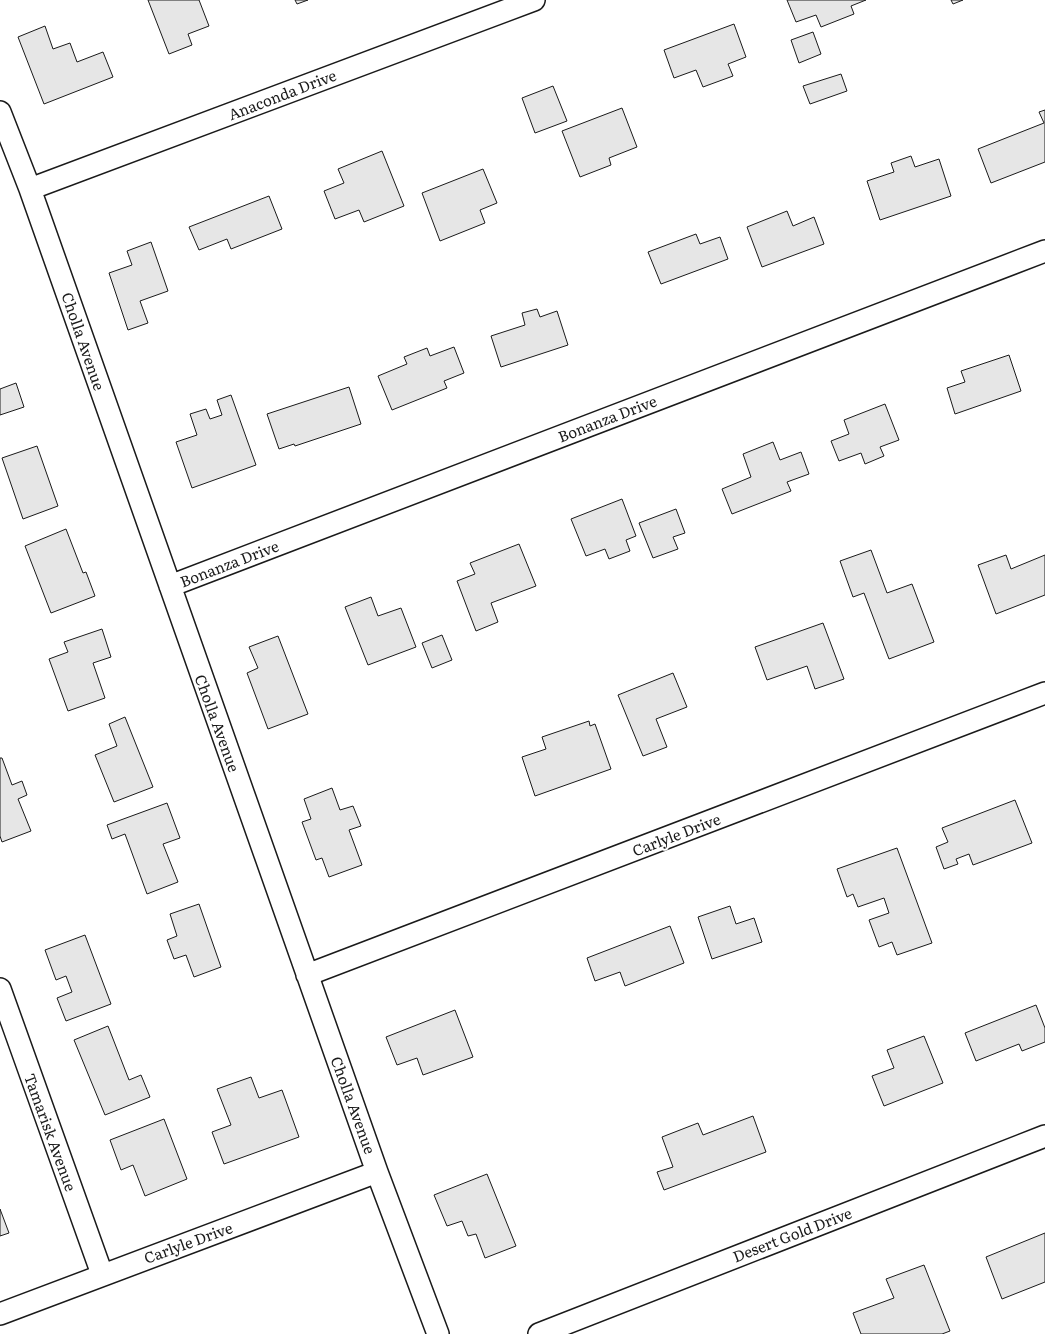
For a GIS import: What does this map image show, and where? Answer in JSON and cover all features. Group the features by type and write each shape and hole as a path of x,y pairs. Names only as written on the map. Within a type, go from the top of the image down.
{"street":[{"name":"Anaconda Drive","path":"30,189 534,0"},
{"name":"Cholla Avenue","path":"0,112 30,189 377,1172 438,1334"},
{"name":"Bonanza Drive","path":"170,586 1045,251"},
{"name":"Carlyle Drive","path":"307,975 1045,693"},
{"name":"Tamarisk Avenue","path":"2,999 102,1274"},
{"name":"Desert Gold Drive","path":"539,1334 1045,1136"},
{"name":"Carlyle Drive","path":"0,1314 377,1172"}],"building":[{"path":"148,0 199,0 209,26 188,34 192,45 169,54"},
{"path":"295,0 308,0 297,4"},
{"path":"787,0 866,0 851,6 854,14 821,27 816,15 796,22"},
{"path":"951,0 963,0 953,4"},
{"path":"734,24 746,57 728,64 733,76 703,87 696,70 674,78 664,50"},
{"path":"45,26 53,49 70,43 77,62 103,52 113,77 44,104 18,37"},
{"path":"813,32 821,54 799,63 791,40"},
{"path":"841,74 847,91 810,104 803,86"},
{"path":"553,86 567,121 535,133 522,98"},
{"path":"622,108 637,147 609,158 611,165 580,177 562,131"},
{"path":"1045,110 1045,162 991,183 978,149 1044,123 1039,112"},
{"path":"382,151 404,206 364,222 359,210 335,219 324,191 344,183 338,169"},
{"path":"911,156 915,167 939,159 951,196 880,220 867,181 894,172 891,163"},
{"path":"483,169 497,203 480,210 485,223 440,241 422,193"},
{"path":"269,196 282,229 231,249 227,239 199,250 189,227"},
{"path":"787,211 793,226 814,217 824,244 762,267 747,227"},
{"path":"696,234 700,244 720,237 728,259 661,284 648,252"},
{"path":"151,242 168,291 140,301 148,323 128,330 109,273 132,265 127,251"},
{"path":"537,309 540,317 557,311 568,345 501,367 491,336 525,325 522,313"},
{"path":"454,347 464,373 444,381 447,388 392,410 378,376 407,364 404,357 427,348 430,356"},
{"path":"1009,355 1021,391 955,414 947,388 965,382 961,371"},
{"path":"16,383 24,407 0,415 0,389"},
{"path":"349,387 361,424 295,446 294,444 279,449 267,414"},
{"path":"231,395 256,465 192,488 176,442 197,435 190,414 206,409 210,419 222,415 217,400"},
{"path":"885,404 899,440 880,447 884,456 865,464 861,453 839,461 831,441 849,434 844,420"},
{"path":"773,442 780,460 801,452 809,474 787,482 791,491 732,514 722,489 751,477 743,454"},
{"path":"37,446 58,506 23,519 2,458"},
{"path":"622,499 636,536 626,540 630,551 609,559 605,549 586,556 571,519"},
{"path":"676,509 685,533 673,537 678,549 653,558 639,523"},
{"path":"66,529 83,573 86,572 95,596 51,613 25,546"},
{"path":"519,544 536,586 491,603 498,622 476,631 457,581 475,574 470,563"},
{"path":"871,550 887,593 912,584 934,642 889,659 864,593 853,597 840,561"},
{"path":"1006,555 1011,569 1045,555 1045,595 996,614 978,565"},
{"path":"371,597 378,616 401,608 416,647 368,665 345,607"},
{"path":"823,623 844,679 815,689 807,666 767,680 755,647"},
{"path":"102,629 111,657 93,663 105,698 68,711 49,659 68,652 64,642"},
{"path":"442,635 452,660 432,668 422,643"},
{"path":"278,636 308,714 268,729 247,673 258,668 249,647"},
{"path":"673,673 687,707 656,719 667,747 643,756 618,695"},
{"path":"125,717 153,787 114,802 95,755 117,746 109,724"},
{"path":"589,721 590,726 595,724 611,769 535,796 522,757 546,749 542,737"},
{"path":"0,758 2,758 12,785 22,781 27,795 18,799 31,831 2,842 0,836"},
{"path":"332,788 340,810 353,806 361,826 349,830 362,865 329,877 322,858 316,860 302,822 311,819 304,799"},
{"path":"1015,800 1032,843 973,865 969,854 956,859 958,864 944,869 936,847 948,842 942,828"},
{"path":"167,803 180,838 163,844 178,882 147,894 125,834 112,839 107,825"},
{"path":"897,848 932,943 897,955 892,942 879,947 869,920 889,913 884,898 858,907 853,894 847,897 837,869"},
{"path":"199,904 221,967 194,977 186,955 174,959 167,940 177,936 170,914"},
{"path":"730,906 736,924 754,918 762,942 712,959 698,917"},
{"path":"670,926 684,963 625,986 620,972 595,981 587,958"},
{"path":"85,935 111,1004 66,1021 57,998 72,992 66,976 56,980 45,950"},
{"path":"1036,1005 1045,1028 1045,1042 1022,1051 1019,1044 976,1061 965,1033"},
{"path":"455,1010 473,1057 423,1075 417,1058 397,1065 386,1037"},
{"path":"108,1026 129,1080 141,1075 150,1097 105,1115 74,1040"},
{"path":"924,1036 943,1083 884,1106 872,1076 894,1068 887,1050"},
{"path":"251,1077 259,1098 282,1090 299,1137 224,1164 212,1132 231,1125 217,1089"},
{"path":"753,1116 766,1152 664,1190 657,1172 673,1167 662,1137 698,1123 703,1135"},
{"path":"164,1119 187,1179 145,1196 133,1165 121,1170 110,1140"},
{"path":"487,1174 516,1246 485,1258 476,1234 468,1236 462,1221 447,1226 434,1195"},
{"path":"0,1209 9,1233 0,1236"},
{"path":"1045,1233 1045,1282 1002,1299 986,1257"},
{"path":"924,1265 950,1331 942,1334 861,1334 853,1313 894,1298 886,1279"}]}
